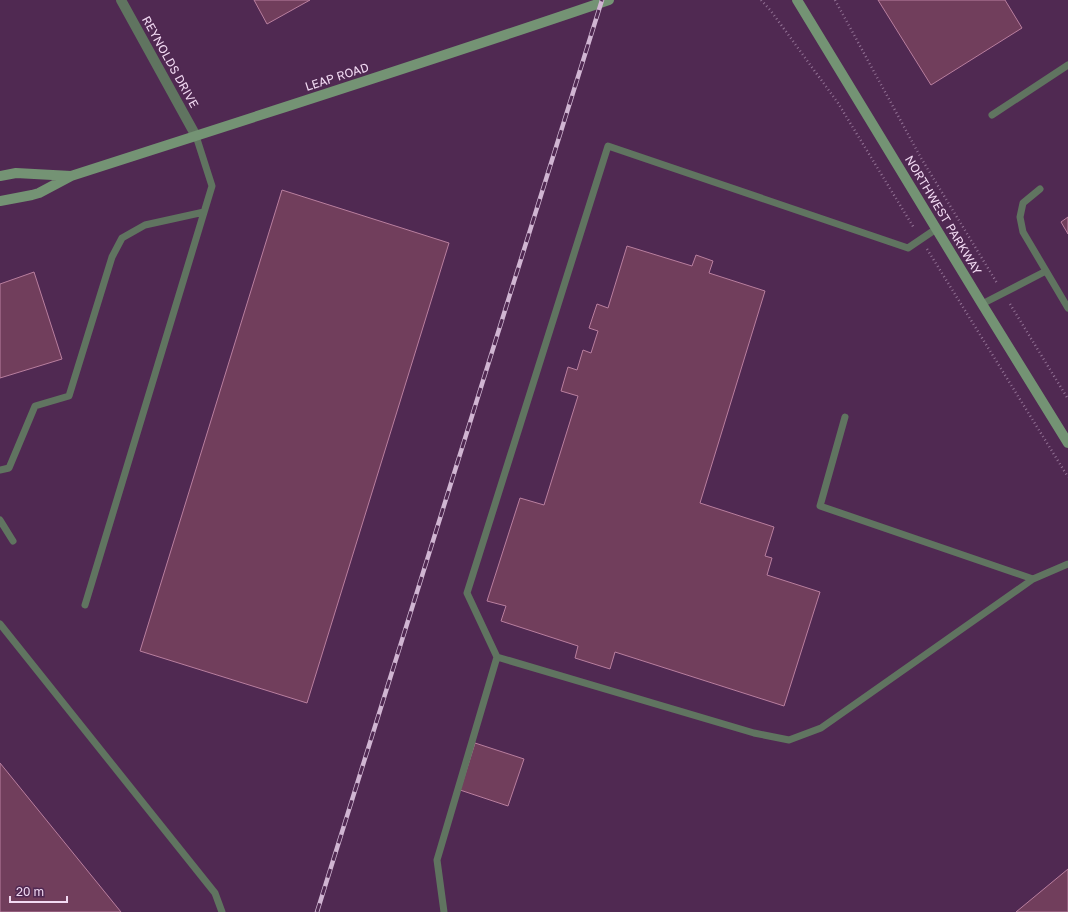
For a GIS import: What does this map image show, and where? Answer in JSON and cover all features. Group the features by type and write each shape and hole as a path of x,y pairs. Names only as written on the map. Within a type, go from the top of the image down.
{"street":[{"name":"REYNOLDS DRIVE","path":"121,0 196,136"},
{"name":"LEAP ROAD","path":"0,201 32,196 71,176 371,80 609,0"},
{"name":"NORTHWEST PARKWAY","path":"797,0 1068,443"},
{"name":"LEAP ROAD","path":"0,176 16,173 71,176"}],"lane":[{"path":"992,115 1068,65"},
{"path":"85,605 212,186 196,136"},
{"path":"444,912 437,860 497,657 467,593 608,146 908,248 936,229"},
{"path":"1040,190 1023,203 1020,217 1023,232 1068,308"},
{"path":"0,470 9,468 35,406 69,396 112,257 122,238 145,225 204,212"},
{"path":"982,304 1046,272"},
{"path":"845,417 820,506 1033,579"},
{"path":"0,520 13,542"},
{"path":"497,657 754,733 789,740 821,728 1033,579 1068,564"},
{"path":"0,624 215,893 222,912"}],"path":[{"path":"835,0 921,158 1068,399"}],"building":[{"path":"254,0 310,0 267,24"},
{"path":"878,0 1005,0 1022,28 931,85"},
{"path":"282,190 449,243 307,703 140,651"},
{"path":"1068,217 1068,234 1061,222"},
{"path":"627,246 692,266 696,255 713,261 709,273 765,291 700,503 774,527 765,556 772,558 767,575 820,592 784,706 615,652 610,669 575,658 578,646 501,621 506,606 487,601 520,498 544,505 578,396 561,391 568,367 577,370 583,350 591,353 598,331 589,328 597,304 608,308"},
{"path":"34,272 62,359 0,378 0,284"},
{"path":"475,743 524,759 508,806 460,790"},
{"path":"0,763 121,912 0,912"},
{"path":"1068,869 1068,912 1016,912"}],"railway":[{"path":"317,912 602,0"}]}
